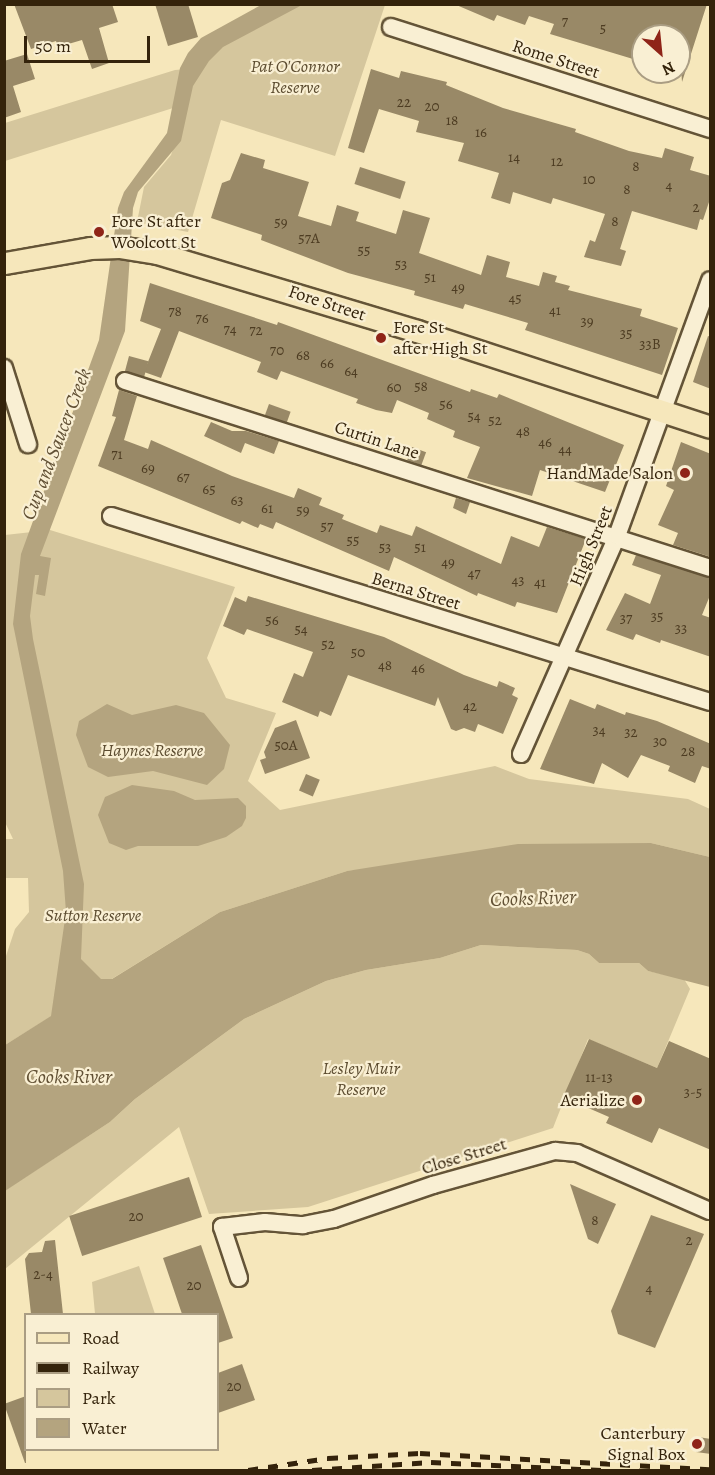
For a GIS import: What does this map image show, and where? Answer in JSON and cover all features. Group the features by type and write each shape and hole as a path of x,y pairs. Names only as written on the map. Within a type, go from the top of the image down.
{"main road":[{"name":"Fore Street","path":"5,262 90,248 119,247 157,252 255,280 711,427"},
{"path":"4,273 5,262"}],"street":[{"name":"Rome Street","path":"391,27 711,129"},
{"name":"High Street","path":"521,754 566,658 617,536 665,412 711,280"},
{"path":"4,368 28,444"},
{"name":"Curtin Lane","path":"125,381 617,536 711,568"},
{"name":"Berna Street","path":"111,516 711,702"},
{"name":"Close Street","path":"239,1278 222,1227 265,1222 303,1225 334,1219 433,1185 555,1151 576,1153 711,1211"}],"green space":[{"name":"Pat O'Connor Reserve","path":"298,5 385,5 335,156 221,120 188,232 137,222 144,187 171,155 189,103 5,161 5,123 175,70 199,68 221,45"},
{"path":"50,530 235,587 207,658 226,698 276,713 248,781 280,810 495,766 529,779 688,799 710,809 710,857 651,843 347,871 220,912 5,1045 5,959 15,929 29,912 28,878 5,878 5,839 13,839 4,820 5,535"},
{"name":"Lesley Muir Reserve","path":"481,945 577,950 589,954 599,963 639,963 648,971 684,979 690,989 657,1068 588,1039 553,1128 308,1207 209,1214 179,1127 5,1269 4,1191 110,1122 135,1099 244,1019 326,981 366,970 440,958"},
{"path":"139,1266 155,1313 95,1313 92,1282"}],"water":[{"name":"Cooks River","path":"261,5 302,5 223,47 209,61 193,86 181,141 138,192 133,208 125,331 40,556 51,558 45,596 36,594 39,575 35,575 30,616 33,639 84,884 81,959 101,979 112,979 220,912 347,871 518,844 651,843 710,857 710,987 648,971 639,963 599,963 589,954 577,950 481,945 440,958 366,970 326,981 244,1019 135,1099 110,1122 5,1191 5,1045 51,1016 66,912 63,871 13,624 21,554 99,340 118,208 124,192 167,133 180,68 188,53 201,38"},
{"path":"107,704 132,715 176,705 204,713 230,745 224,769 207,785 153,771 108,777 88,767 76,735 79,721"},
{"path":"132,785 174,791 195,800 238,798 246,806 246,818 242,826 226,837 198,846 138,846 126,850 109,843 98,815 105,797"}],"building":[{"path":"14,4 112,4 118,22 99,28 109,63 92,69 82,40 58,47 56,41 31,49"},
{"path":"155,4 188,4 198,37 168,46"},
{"path":"454,4 707,4 691,54 691,24 631,24 631,58 550,34 554,24 529,16 525,25 497,15 494,21"},
{"path":"27,54 35,79 13,86 21,112 4,118 4,61"},
{"path":"371,69 399,78 401,71 447,82 446,85 503,108 576,129 575,132 629,151 662,158 665,148 694,157 690,170 711,176 711,196 703,220 700,219 697,230 632,211 620,249 626,251 621,266 584,257 590,240 595,242 605,214 553,198 551,204 513,192 510,204 491,198 499,173 458,161 464,143 416,132 419,121 379,109 364,153 348,148"},
{"path":"241,153 265,160 263,168 309,182 298,216 331,226 337,205 359,212 356,221 396,234 403,210 430,218 419,253 481,275 487,255 510,262 506,277 539,286 543,272 557,276 555,282 570,286 568,290 642,309 640,316 678,328 662,375 525,330 528,323 465,304 463,309 414,295 415,291 348,273 261,240 262,235 211,218 222,183 230,180"},
{"path":"360,167 406,182 400,199 354,184"},
{"path":"150,283 277,325 278,322 470,392 471,389 497,398 499,394 624,445 605,492 540,470 532,496 467,478 480,447 453,437 455,431 427,419 429,413 397,400 392,413 356,403 358,399 281,371 277,380 257,372 261,362 179,331 161,378 144,372 161,329 140,321"},
{"path":"708,336 711,337 711,389 693,382"},
{"path":"129,356 148,361 144,377 125,371"},
{"path":"119,390 137,396 124,440 148,449 151,440 232,476 294,498 298,488 322,498 319,505 344,515 342,519 377,533 380,525 412,536 416,526 501,564 511,536 539,547 547,527 586,539 557,613 517,602 515,607 478,593 477,596 394,557 389,571 276,522 273,529 260,524 258,528 242,521 240,524 98,466 116,417 112,416"},
{"path":"269,404 291,412 287,423 265,415"},
{"path":"211,422 232,431 246,431 279,441 274,454 245,443 241,453 204,436"},
{"path":"681,442 711,454 711,557 673,545 678,533 658,525 674,490 666,486"},
{"path":"412,447 426,452 421,465 407,460"},
{"path":"456,498 470,502 466,514 453,508"},
{"path":"636,555 711,578 711,593 702,615 711,618 711,657 661,640 660,643 636,634 633,640 606,630 625,593 650,604 661,575 632,565"},
{"path":"248,596 384,637 464,675 497,687 499,681 515,688 512,695 518,698 503,734 478,724 475,732 464,728 456,731 451,729 438,697 435,706 348,675 331,716 320,711 318,717 282,702 294,673 303,677 313,652 247,629 244,635 223,626 235,597 246,602"},
{"path":"570,699 595,709 597,704 625,715 626,712 657,721 711,744 711,769 702,766 695,783 668,771 670,766 641,755 628,778 602,763 594,784 540,769"},
{"path":"296,720 310,758 265,774 260,760 266,758 264,752 275,728"},
{"path":"306,774 320,780 313,796 299,791"},
{"path":"589,1039 657,1068 669,1041 711,1059 711,1150 659,1128 652,1143 606,1123 609,1117 563,1097"},
{"path":"189,1177 202,1217 82,1256 69,1216"},
{"path":"570,1184 616,1204 598,1244 588,1239"},
{"path":"651,1215 704,1234 655,1348 618,1334 611,1311"},
{"path":"55,1240 63,1313 31,1313 25,1259 29,1253 42,1252 45,1241"},
{"path":"201,1245 233,1338 219,1343 219,1313 182,1313 163,1258"},
{"path":"242,1364 255,1400 219,1413 219,1373"},
{"path":"24,1397 26,1463 25,1463 4,1404"},
{"path":"698,1437 711,1439 711,1454 696,1452"}],"railway":[{"path":"248,1470 328,1458 420,1453 710,1469"},
{"path":"312,1470 431,1462 602,1470"}],"place":[{"name":"Fore St after Woolcott St","path":"99,232"},
{"name":"Fore St after High St","path":"381,338"},
{"name":"HandMade Salon","path":"685,473"},
{"name":"Aerialize","path":"637,1100"},
{"name":"Canterbury Signal Box","path":"697,1444"}],"water label":[{"name":"Cup and Saucer Creek","path":"56,444"}],"park label":[{"name":"Haynes Reserve","path":"152,750"},
{"name":"Sutton Reserve","path":"93,915"}]}
